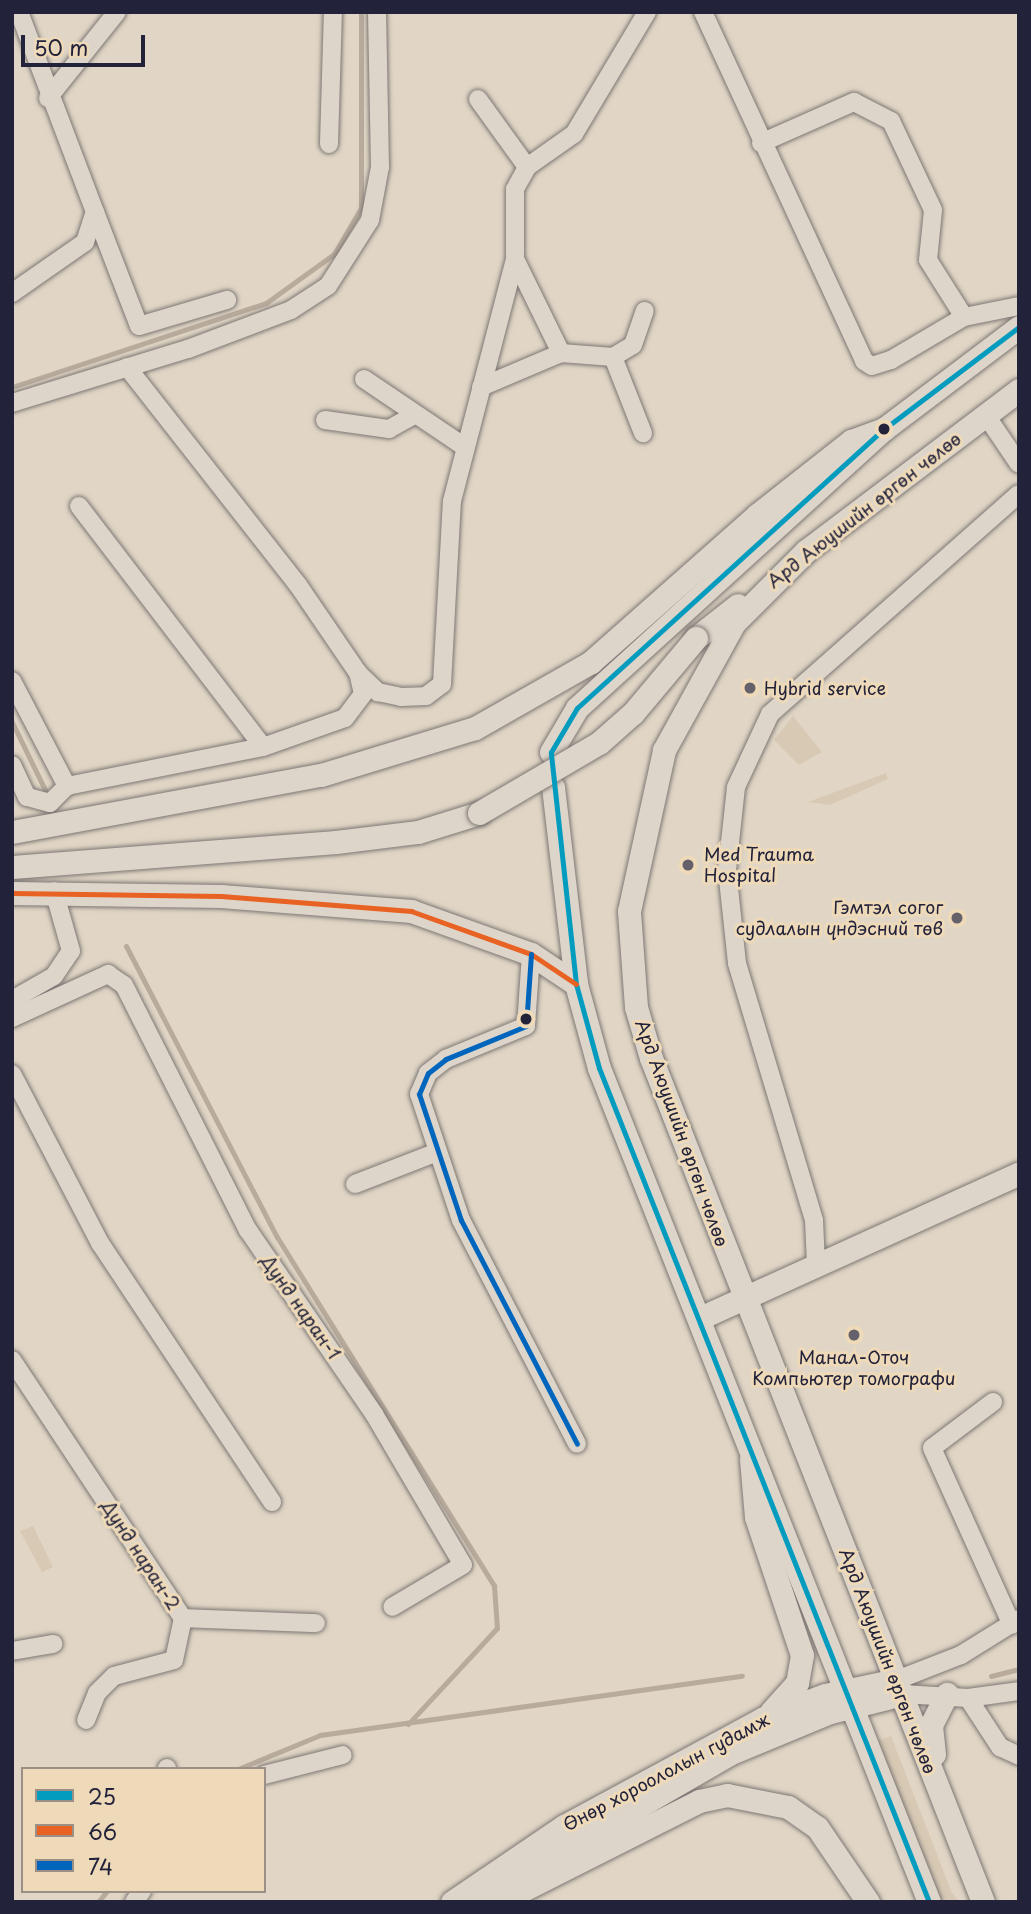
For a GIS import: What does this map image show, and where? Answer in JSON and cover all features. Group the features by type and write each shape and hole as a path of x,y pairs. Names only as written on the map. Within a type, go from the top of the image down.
{"main road":[{"name":"Ард Аюушийн өргөн чөлөө","path":"551,752 578,708 884,429 1019,327"},
{"name":"Ард Аюушийн өргөн чөлөө","path":"983,1902 744,1298 636,1007 629,911 648,803 679,714 734,623 806,551 1019,390"},
{"path":"12,832 321,775 475,728 591,662 757,515 851,442 884,429"},
{"path":"12,867 335,842 418,832 479,813 599,743 633,713 696,638 806,551"},
{"path":"553,787 576,984 598,1068 749,1435 929,1902"},
{"path":"12,893 54,891 272,898 411,911 531,954 576,984"},
{"path":"700,1318 1019,1173"},
{"path":"749,1435 756,1517 802,1655 797,1683 764,1718"},
{"name":"Өнөр хороололын гудамж","path":"452,1902 564,1826 764,1718 900,1687"},
{"path":"937,1785 931,1725 957,1696"},
{"name":"Өнөр хороололын гудамж","path":"472,1902 729,1754 852,1697"},
{"path":"487,1902 517,1893 699,1801 727,1795 788,1807 817,1827 867,1902"}],"street":[{"path":"19,12 48,99 139,326 227,300"},
{"path":"48,99 117,12"},
{"path":"330,144 333,12"},
{"path":"12,402 127,368 291,310 328,286 370,220 380,167 377,12"},
{"path":"127,368 358,673 378,692 401,697 426,696 442,684 452,501 464,447 516,259 515,190 527,167 574,134 647,12"},
{"path":"703,12 761,143 864,361 872,366 891,360 964,317 1019,306"},
{"path":"478,99 527,167"},
{"path":"761,143 854,102 891,121 933,210 928,260 964,317"},
{"path":"12,293 85,242 95,212"},
{"path":"516,259 561,353"},
{"path":"481,387 561,353 613,357 633,345 645,311"},
{"path":"613,357 643,433"},
{"path":"364,379 464,447"},
{"path":"985,414 1019,464"},
{"path":"325,420 389,429 414,415"},
{"path":"816,1264 814,1220 737,964 727,870 736,787 770,714 1019,494"},
{"path":"79,506 263,747"},
{"path":"12,765 27,797 50,803 67,786 263,747 345,718 363,694 358,673"},
{"path":"12,681 67,786"},
{"path":"12,1000 54,976 71,951 54,891"},
{"path":"531,954 526,1026 428,1073 419,1094 435,1153 488,1278 577,1444"},
{"name":"Дунд наран-1","path":"12,1018 108,974 124,985 248,1230 374,1414 463,1565 392,1607"},
{"path":"12,1074 100,1243 272,1502"},
{"path":"355,1185 435,1153"},
{"name":"Дунд наран-2","path":"12,1360 183,1618 174,1660 114,1676 86,1720"},
{"path":"900,1687 1015,1622 932,1448 993,1402"},
{"path":"183,1618 316,1623"},
{"path":"12,1651 53,1644"},
{"path":"900,1687 957,1696 1019,1691"},
{"path":"957,1696 1000,1747 1019,1756"},
{"path":"266,1774 343,1755"}],"shaded area":[{"path":"793,716 822,752 799,765 774,740"},
{"path":"886,773 888,779 830,805 808,802"},
{"path":"33,1526 53,1567 42,1572 20,1531"},
{"path":"891,1736 952,1893 959,1902 941,1902 878,1741"}],"waterway":[{"path":"12,387 266,303 334,254 361,208 361,12"},
{"path":"12,722 47,794"},
{"path":"126,946 277,1237 494,1586 497,1628 408,1724"},
{"path":"991,1676 1019,1669"},
{"path":"243,1767 320,1735 742,1676"},
{"path":"98,1902 105,1893"}],"transit line":[{"name":"25","path":"929,1902 599,1068 576,984 551,752 577,708 884,429 1019,327"},
{"name":"66","path":"12,893 221,896 411,911 531,954 576,984"},
{"name":"74","path":"531,954 526,1026 446,1059 428,1073 419,1094 461,1220 577,1444"}],"place":[{"name":"Hybrid service","path":"750,688"},
{"name":"Med Trauma Hospital","path":"688,865"},
{"name":"Гэмтэл согог судлалын үндэсний төв","path":"957,918"},
{"name":"Манал-Оточ Компьютер томографи","path":"854,1335"}]}
